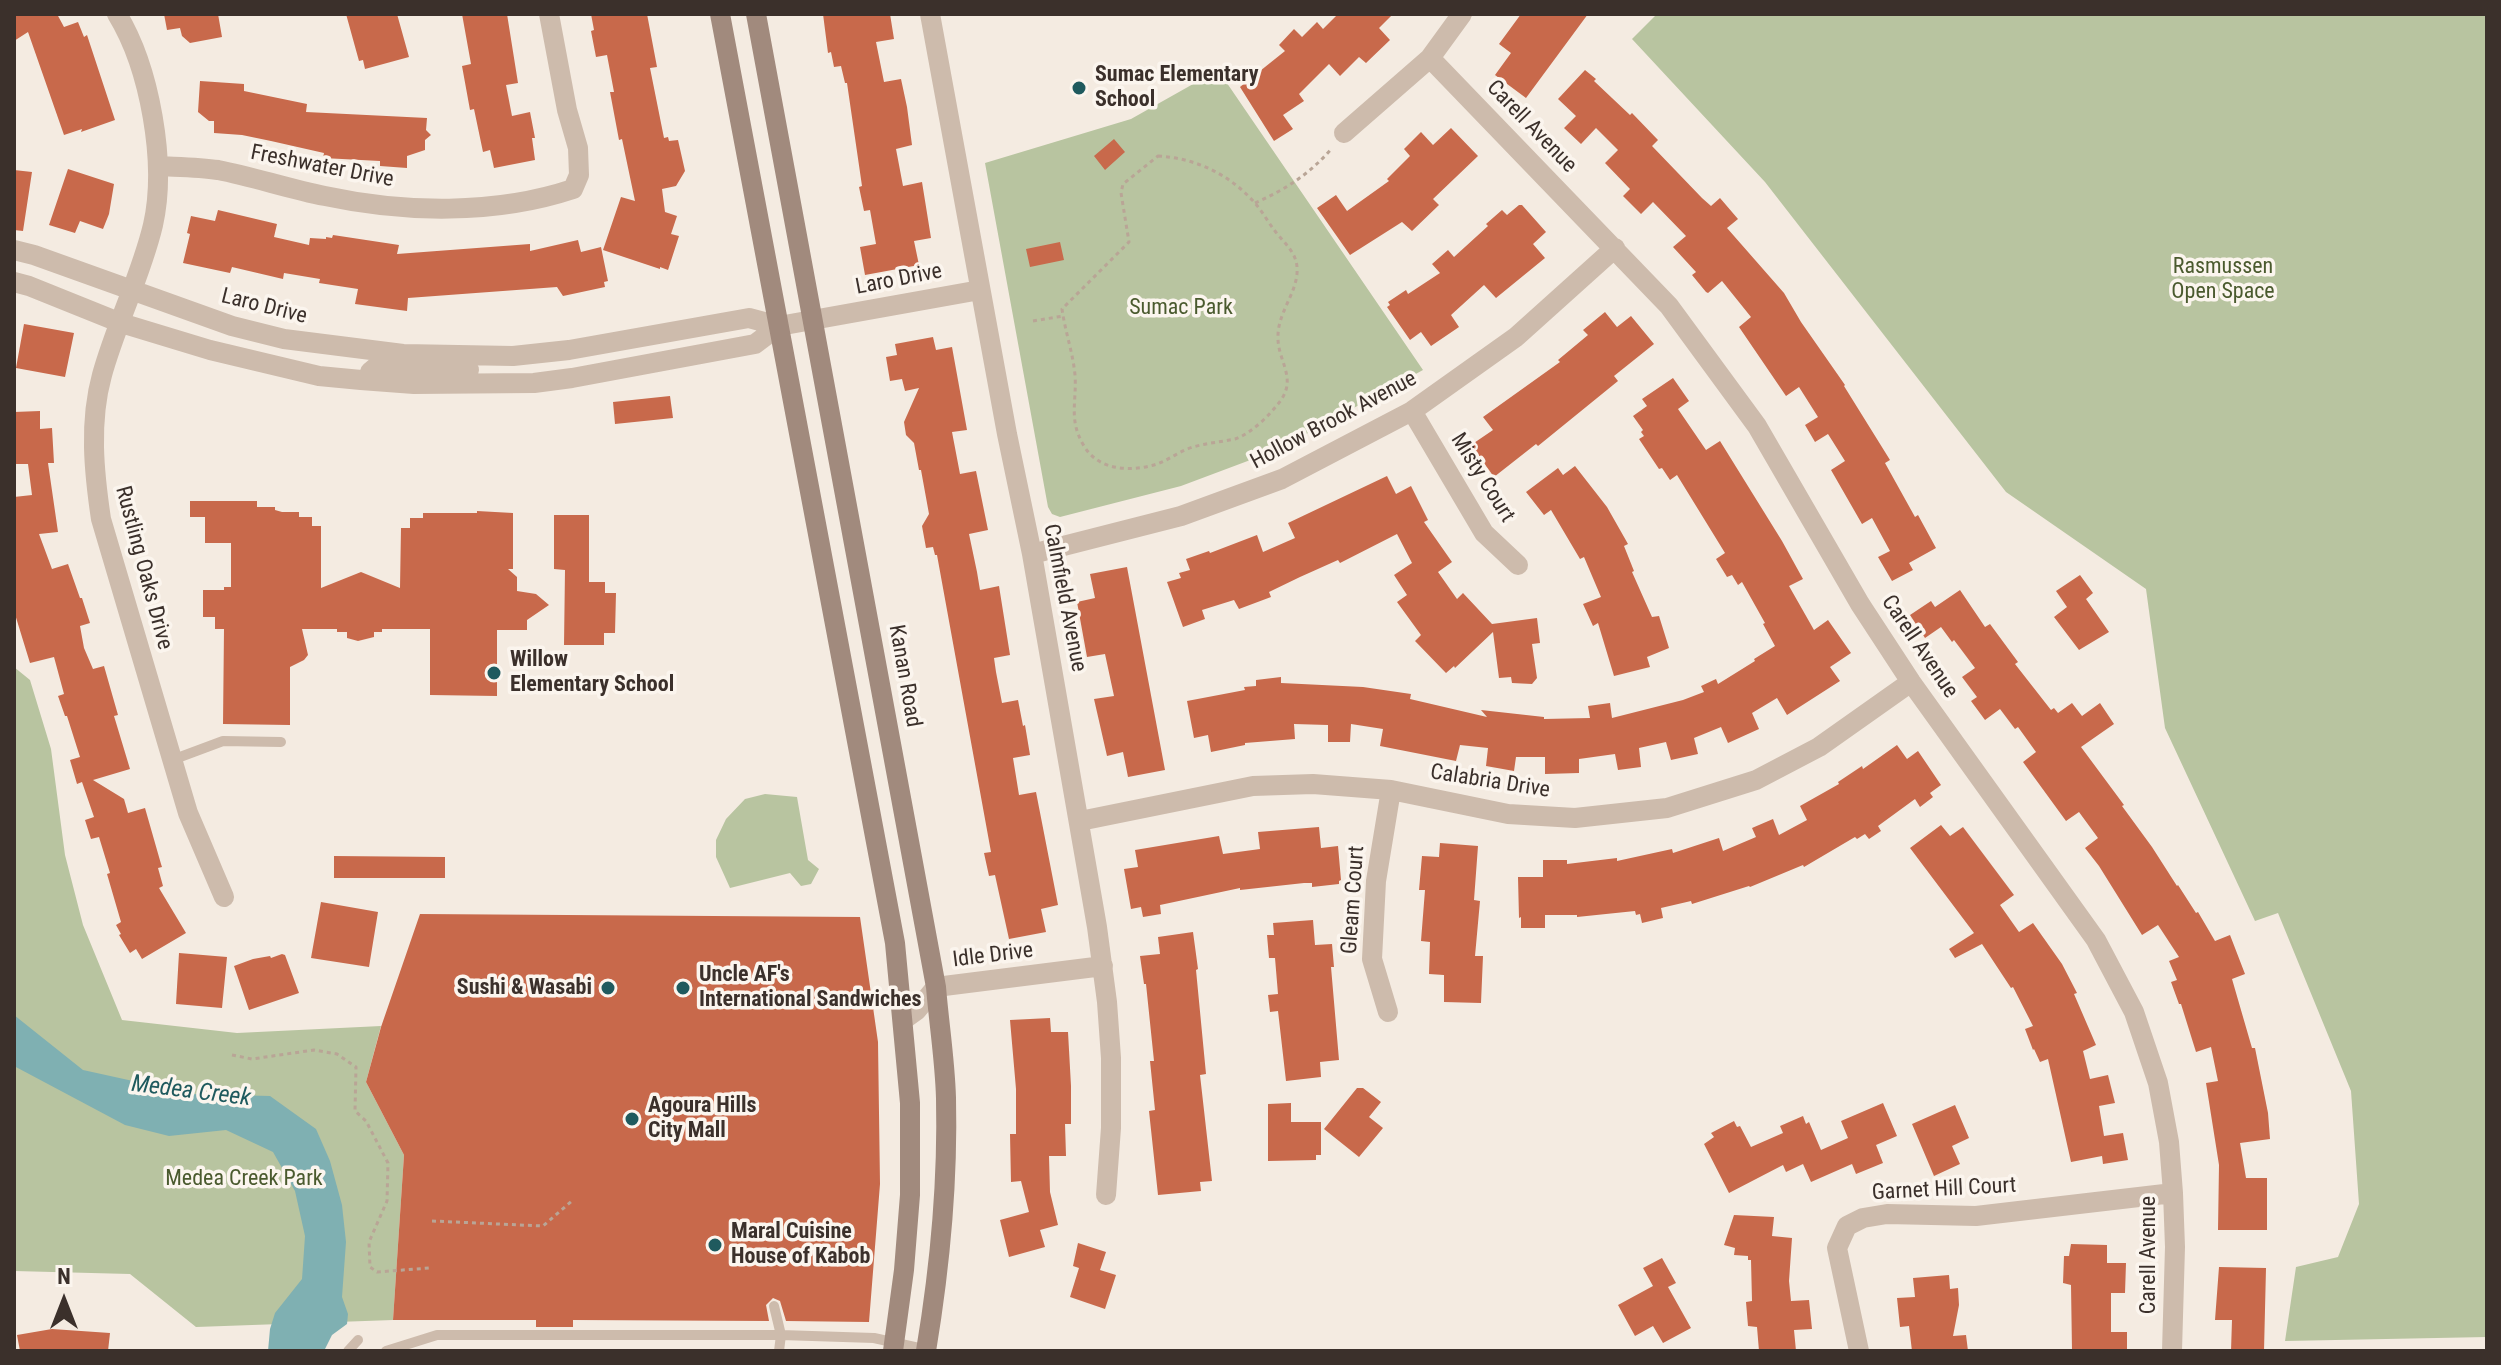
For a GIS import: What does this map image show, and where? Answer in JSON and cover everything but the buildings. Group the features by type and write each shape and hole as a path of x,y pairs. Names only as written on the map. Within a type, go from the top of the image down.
{"main road":[{"path":"720,14 895,943 910,1103 910,1195 894,1346"},
{"name":"Kanan Road","path":"756,14 936,987 946,1095 946,1189 929,1351"}],"street":[{"name":"Rustling Oaks Drive","path":"117,14 142,73 153,114 158,166 153,223 101,376 94,427 95,473 101,519 188,813 224,897"},
{"name":"Freshwater Drive","path":"158,166 216,170 326,197 389,206 449,208 510,203 549,197 573,189 579,175 578,148 567,110 549,14"},
{"name":"Calmfield Avenue","path":"930,14 1032,554 1103,966 1111,1058 1111,1128 1106,1195"},
{"path":"1344,133 1430,58 1462,14"},
{"name":"Carell Avenue","path":"1430,58 1669,306 1757,426 1860,604 1911,682 2096,940 2134,1012 2158,1083 2169,1142 2175,1247 2172,1351"},
{"name":"Hollow Brook Avenue","path":"1032,554 1181,516 1282,479 1412,411 1516,337 1615,248"},
{"name":"Laro Drive","path":"14,250 232,326 284,339 403,354 513,356 569,350 749,318 779,326 980,290"},
{"name":"Laro Drive","path":"14,282 121,323 257,362 319,376 414,384 496,384 572,378 755,344 779,326"},
{"name":"Laro Drive","path":"361,380 376,367 483,370 498,366 513,356"},
{"name":"Misty Court","path":"1412,411 1484,533 1518,565"},
{"name":"Calabria Drive","path":"1080,821 1253,786 1313,784 1391,790 1508,814 1575,818 1667,808 1756,780 1819,747 1911,682"},
{"name":"Gleam Court","path":"1388,1012 1372,959 1376,881 1391,790"},
{"name":"Idle Drive","path":"903,1020 917,1010 936,987 1103,966"},
{"name":"Garnet Hill Court","path":"1859,1351 1837,1248 1847,1226 1863,1218 1887,1214 1976,1216 2173,1193"}],"lane":[{"path":"172,760 223,741 281,742"},
{"path":"774,1306 781,1335 779,1351"},
{"path":"386,1351 437,1335 781,1335 874,1338 894,1346 929,1351"},
{"path":"348,1351 358,1340"}],"path":[{"path":"1255,203 1282,191 1320,162 1344,133"},
{"path":"1158,156 1200,163 1240,189 1255,203 1293,252 1297,264 1297,281 1286,302 1277,339 1288,373 1288,387 1280,401 1261,421 1238,438 1191,448 1155,465 1108,467 1093,458 1075,426 1075,375 1062,309 1129,242 1121,193 1123,184 1158,156"},
{"path":"1033,321 1063,316"},
{"path":"232,1055 252,1059 314,1050 337,1054 356,1067 355,1111 366,1121 388,1163 387,1201 369,1242 370,1267 377,1272 429,1268"},
{"path":"432,1221 543,1226 573,1200"}],"green space":[{"name":"Rasmussen Open Space","path":"1657,14 2487,14 2487,1337 2285,1341 2296,1267 2338,1257 2359,1204 2351,1091 2278,913 2255,921 2165,728 2146,589 2006,492 1765,182 1632,39"},
{"name":"Sumac Park","path":"1218,70 1423,370 1277,450 1181,486 1060,517 1052,514 1048,507 985,163 1131,119"},
{"name":"Medea Creek Park","path":"14,667 30,680 51,749 65,855 83,925 122,1020 237,1033 381,1026 366,1082 404,1155 393,1320 196,1327 130,1274 14,1271"},
{"path":"765,794 797,797 808,860 819,869 811,884 801,886 790,873 730,888 716,857 716,840 726,819 745,799"}],"water":[{"path":"14,1015 83,1070 192,1094 270,1096 316,1129 330,1161 342,1205 346,1242 342,1297 348,1314 347,1324 332,1335 324,1351 268,1351 275,1313 302,1279 305,1236 295,1191 273,1152 226,1130 169,1136 125,1125 14,1066"}],"place":[{"name":"Sumac Elementary School","path":"1079,88"},
{"name":"Willow Elementary School","path":"494,673"},
{"name":"Sushi & Wasabi","path":"608,988"},
{"name":"Uncle AF's International Sandwiches","path":"683,988"},
{"name":"Agoura Hills City Mall","path":"632,1119"},
{"name":"Maral Cuisine House of Kabob","path":"715,1245"}],"water label":[{"name":"Medea Creek","path":"191,1092"}]}
